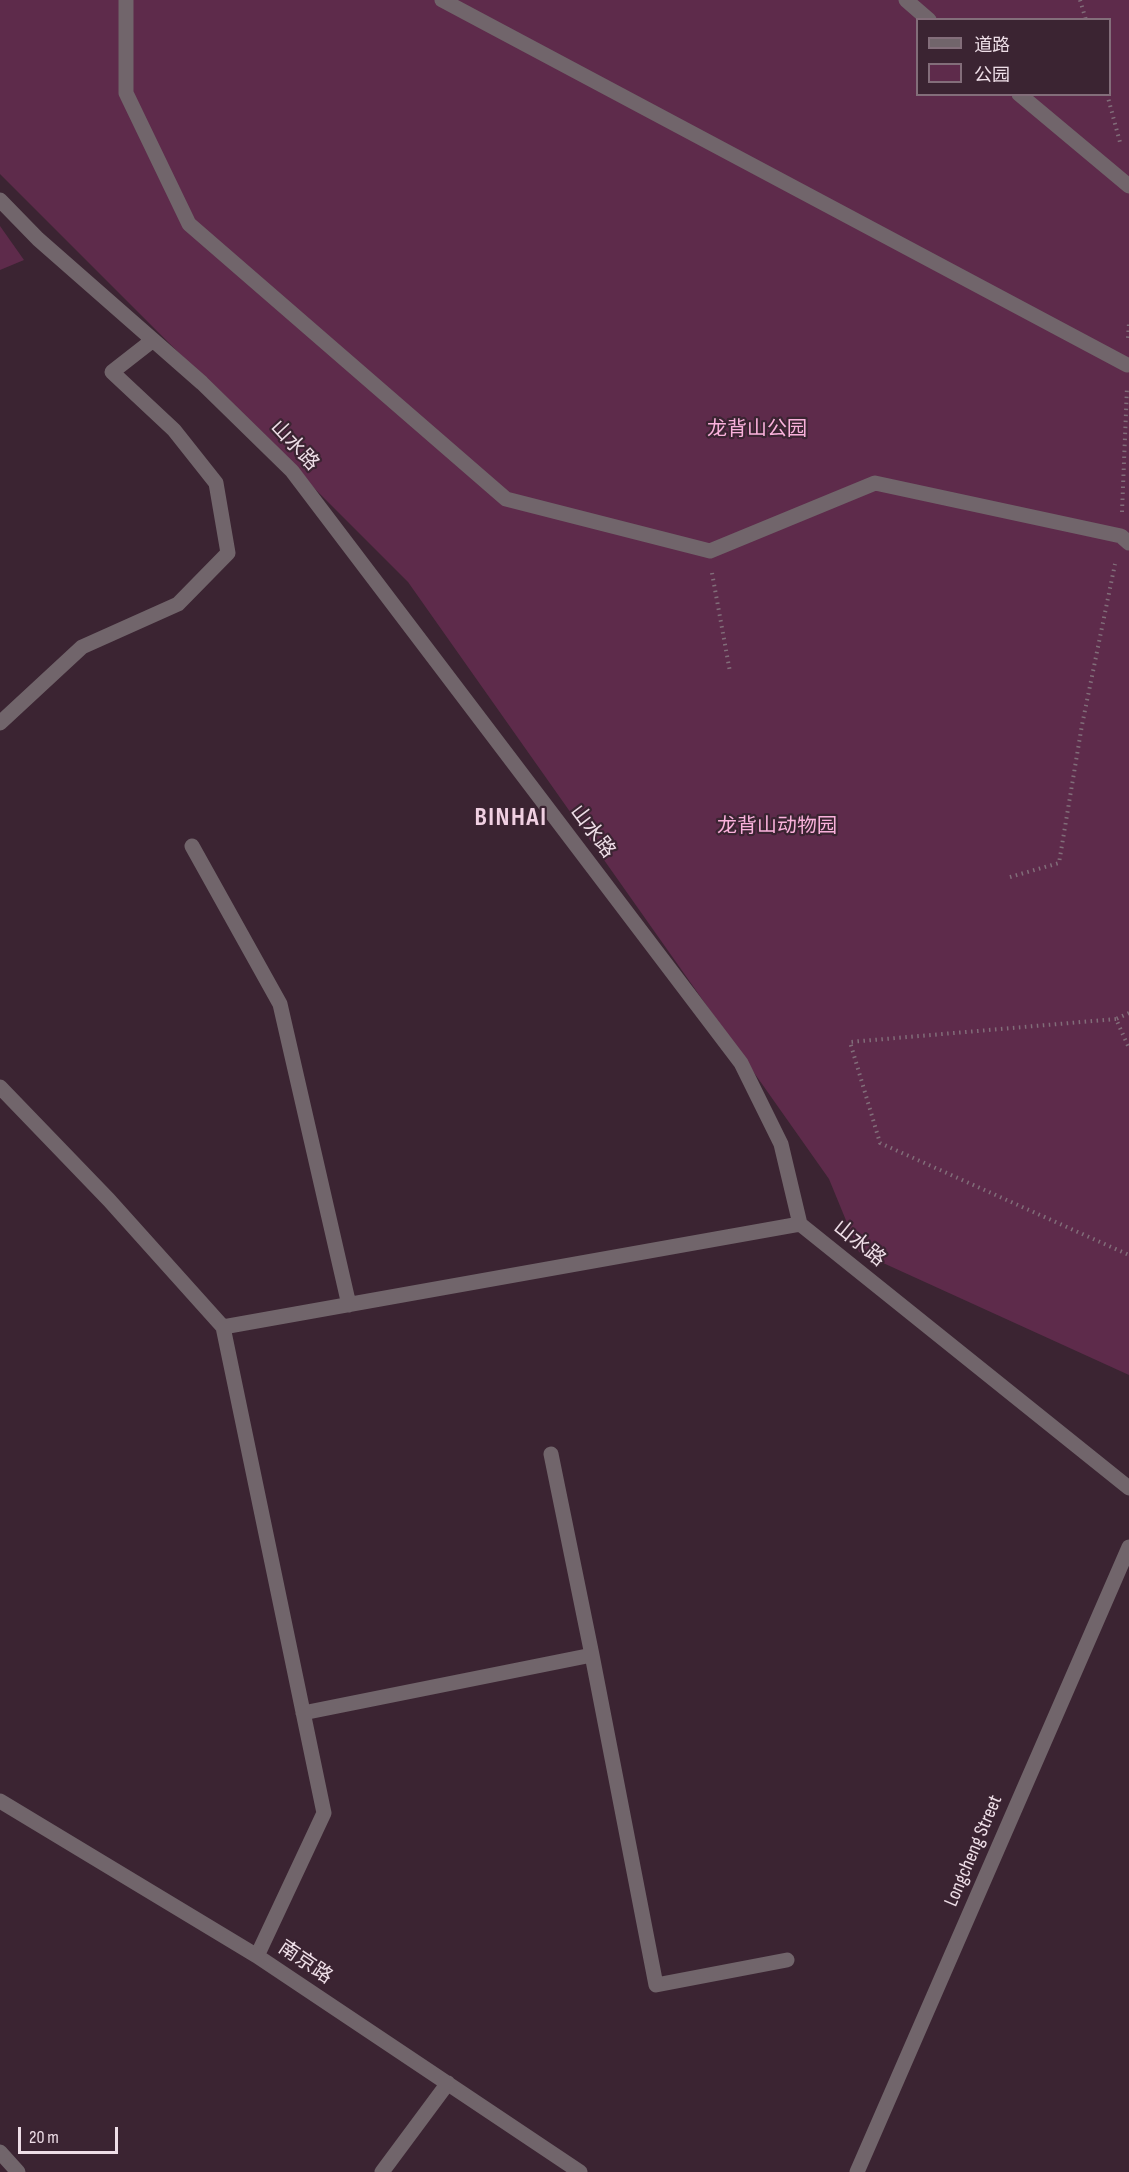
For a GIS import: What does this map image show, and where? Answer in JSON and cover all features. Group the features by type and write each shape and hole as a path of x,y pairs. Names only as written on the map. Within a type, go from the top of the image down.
{"street":[{"path":"126,0 126,93 189,224 506,499 710,551 875,483 1125,540"},
{"path":"442,0 1127,365"},
{"path":"906,0 928,18"},
{"path":"1021,96 1129,186"},
{"name":"山水路","path":"0,201 38,239 202,383 292,471 741,1063 781,1144 800,1224 1129,1488"},
{"path":"0,723 82,648 178,604 228,553 216,483 174,430 112,372 153,340"},
{"path":"192,846 280,1004 349,1305"},
{"path":"0,1087 109,1200 223,1327 324,1813 256,1956"},
{"path":"223,1327 800,1224"},
{"path":"551,1454 656,1985 788,1960"},
{"name":"Longcheng Street","path":"857,2172 1129,1547"},
{"path":"303,1713 592,1655"},
{"name":"南京路","path":"0,1801 256,1956 580,2172"},
{"path":"382,2172 448,2084"},
{"path":"0,2152 18,2172"}],"path":[{"path":"1080,0 1085,18"},
{"path":"1108,96 1123,150"},
{"path":"1010,877 1059,863 1082,725 1125,540 1127,365"},
{"path":"714,591 730,672"},
{"path":"1129,1012 1116,1019 850,1042 880,1143 1129,1255"},
{"path":"1116,1019 1129,1048"}],"green space":[{"name":"龙背山公园","path":"0,0 1129,0 1129,1375 859,1252 829,1179 408,582 0,174"},
{"path":"0,226 24,260 0,270"}],"district":[{"name":"BINHAI","path":"511,818"}],"park label":[{"name":"龙背山动物园","path":"777,827"}]}
